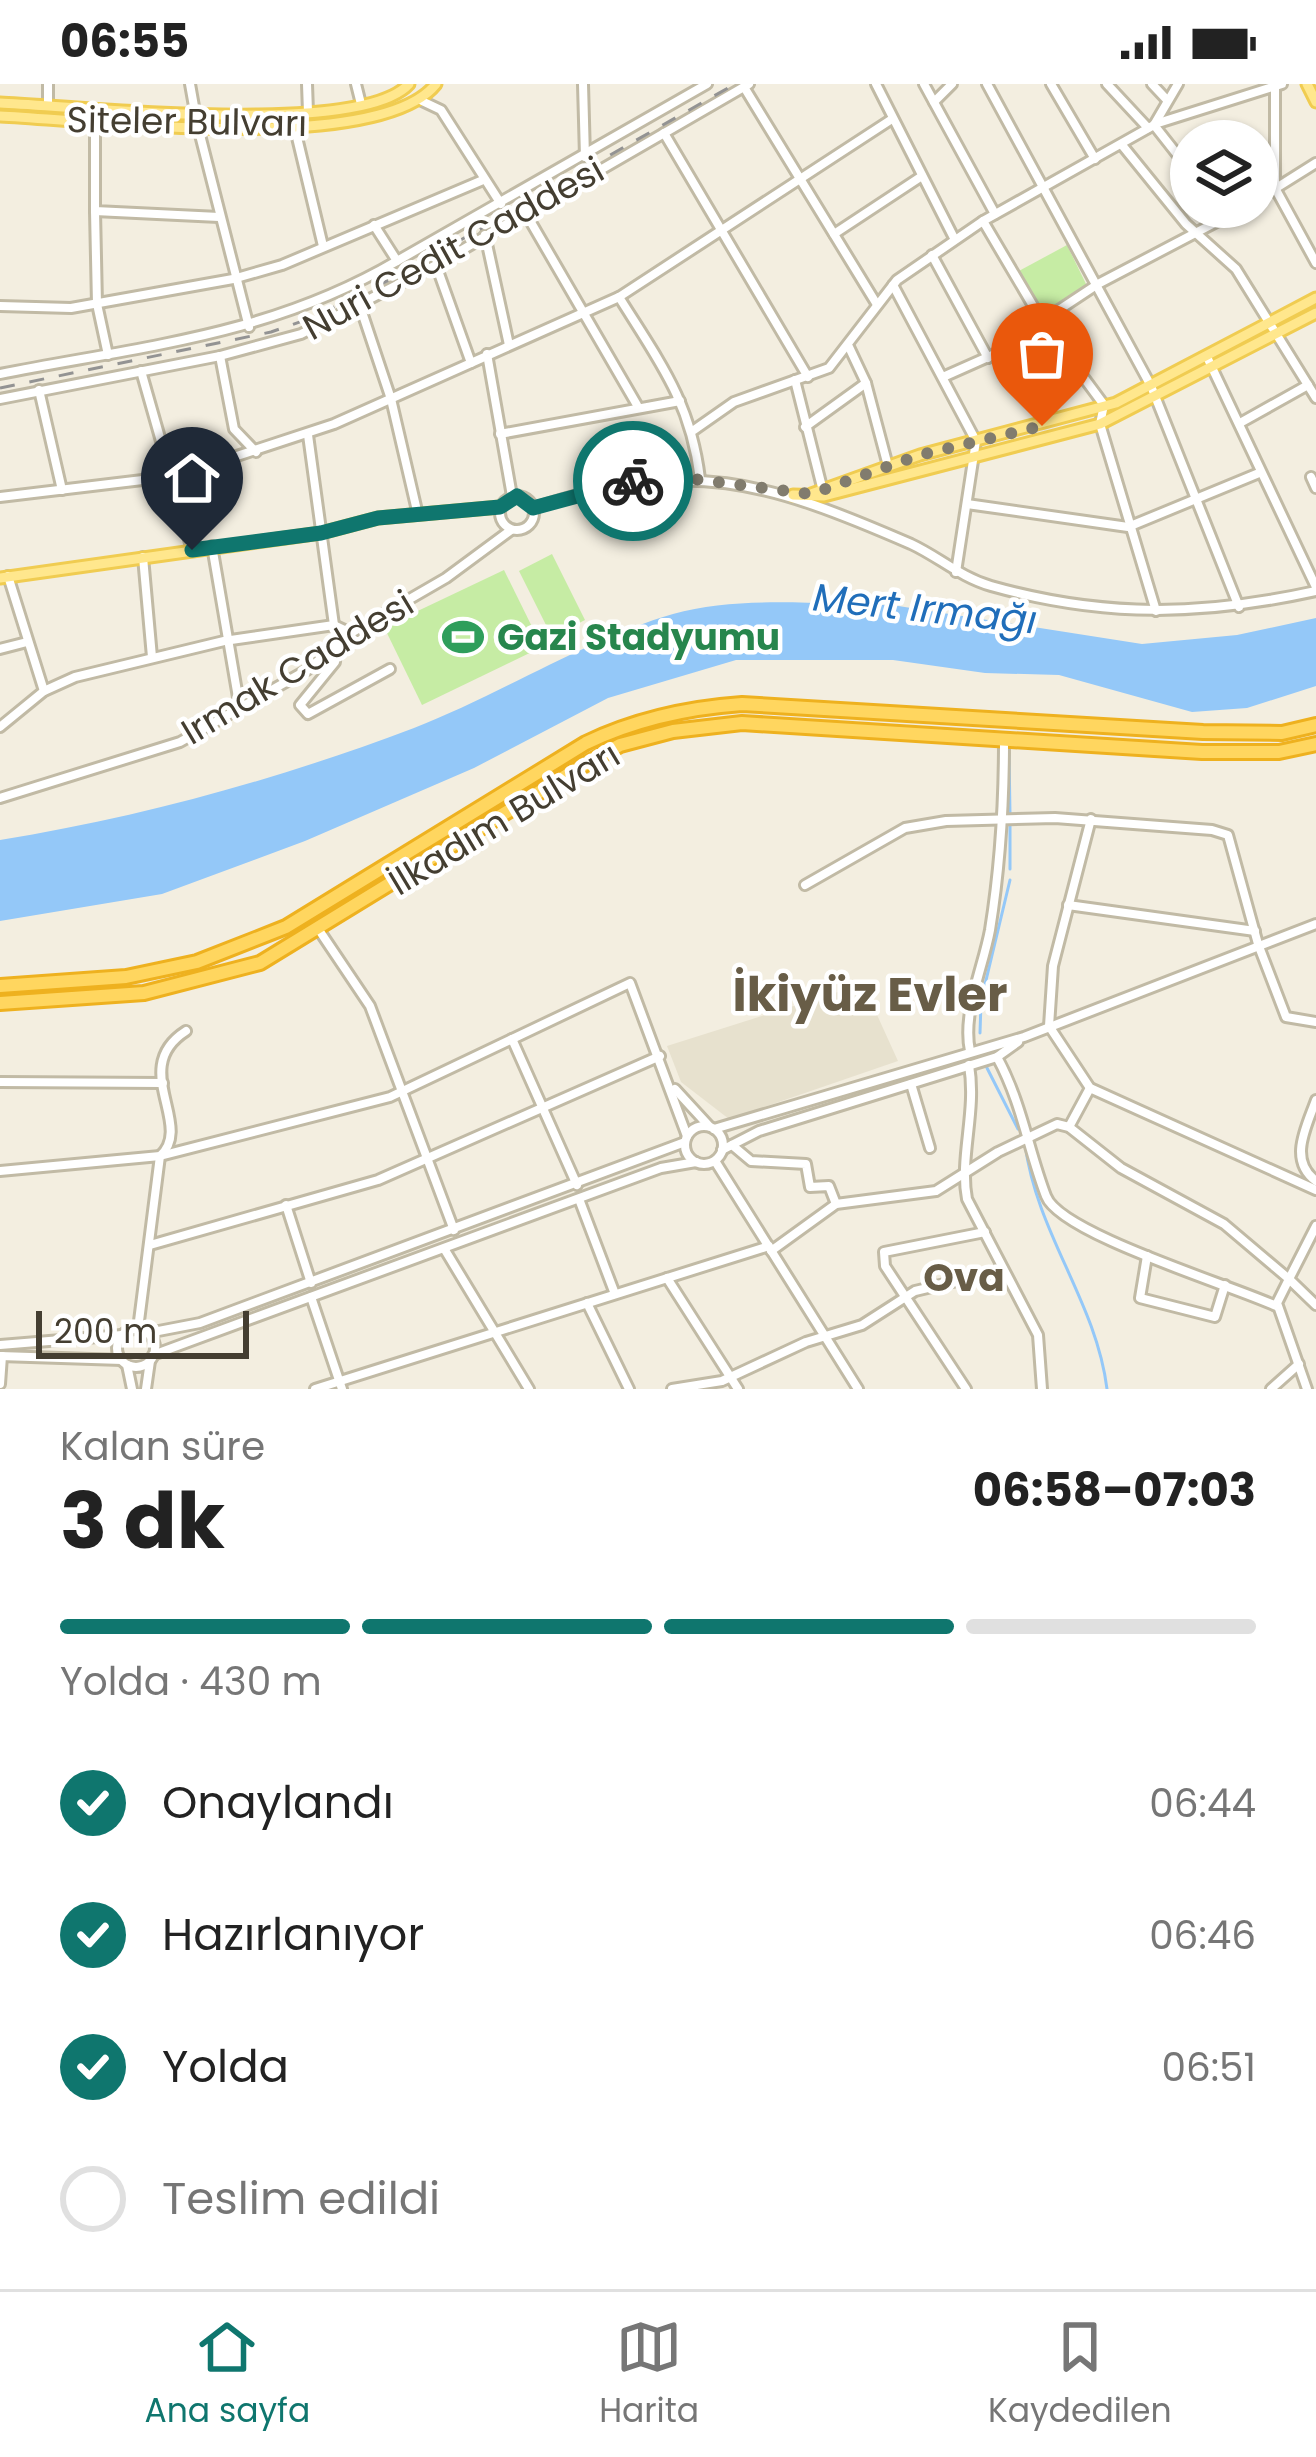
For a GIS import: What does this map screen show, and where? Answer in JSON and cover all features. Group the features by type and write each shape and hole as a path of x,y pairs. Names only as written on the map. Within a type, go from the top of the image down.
{"highway":[{"name":"İlkadım Bulvarı","path":"0,986 125,977 179,966 286,927 586,743 621,726 681,710 742,704 1203,732 1282,733 1316,725"},
{"name":"İlkadım Bulvarı","path":"0,1003 144,993 260,963 582,766 651,736 742,722 1202,752 1279,752 1316,744"}],"main road":[{"name":"Siteler Bulvarı","path":"0,103 308,115 401,92 409,84"},
{"path":"422,101 436,84"},
{"path":"1307,84 1316,102"},
{"name":"Siteler Bulvarı","path":"0,116 295,129 422,101"},
{"path":"794,495 1100,424 1276,327 1316,298"},
{"path":"1276,327 1316,314"},
{"path":"823,491 888,466 1153,391"},
{"path":"4,577 500,507"}],"street":[{"path":"48,84 48,105"},
{"path":"190,84 195,112"},
{"path":"307,84 308,115"},
{"path":"356,84 361,104"},
{"path":"583,84 585,158"},
{"name":"Nuri Cedit Caddesi","path":"0,374 249,328 326,299 585,158 707,84"},
{"path":"876,84 955,238"},
{"path":"924,84 995,214"},
{"path":"934,102 952,84"},
{"path":"987,84 1153,391 1239,607"},
{"path":"1051,84 1095,159"},
{"path":"1107,84 1170,148"},
{"path":"1152,84 1168,101"},
{"path":"1151,126 1178,84"},
{"path":"694,430 734,402 830,368 876,303 932,255 983,220 1151,126 1279,85 1278,120"},
{"path":"747,86 876,303"},
{"name":"Nuri Cedit Caddesi","path":"0,399 220,356 301,334 436,265 747,86"},
{"path":"422,101 440,110 501,204"},
{"path":"0,497 167,477 308,435 619,297 721,235 892,119"},
{"path":"95,121 97,304 108,355"},
{"path":"198,127 249,328"},
{"path":"295,129 323,246"},
{"path":"664,134 808,376"},
{"path":"1122,146 1236,269 1316,398"},
{"path":"1278,186 1316,163"},
{"path":"833,235 922,176"},
{"path":"0,306 97,304 238,278 483,180"},
{"path":"1278,193 1316,263"},
{"path":"95,211 219,218"},
{"path":"525,212 637,405"},
{"path":"983,220 1045,326 1104,405 1100,424 1156,611"},
{"path":"374,225 397,261"},
{"path":"943,377 1045,326 1098,284 1211,228"},
{"path":"484,235 509,345"},
{"path":"932,255 988,358"},
{"path":"436,265 471,363"},
{"path":"893,285 976,441 978,455 956,572"},
{"path":"619,297 694,430 700,479"},
{"path":"361,306 391,399 418,515"},
{"path":"849,347 866,382 888,466"},
{"path":"487,354 512,496"},
{"path":"220,356 235,429 256,452"},
{"path":"533,508 615,483 700,479 794,495 923,550 956,572 1055,599 1194,614 1316,589 1210,361"},
{"path":"141,371 167,477 192,550"},
{"path":"795,380 823,491"},
{"path":"805,427 866,382"},
{"path":"1240,423 1309,385"},
{"path":"40,390 62,490"},
{"path":"500,434 637,405 680,401"},
{"path":"308,435 334,625"},
{"path":"967,504 1128,527 1259,473"},
{"path":"1311,478 1316,488"},
{"path":"512,496 523,496 533,508 527,527 511,530 502,523 500,507 512,496"},
{"name":"Irmak Caddesi","path":"0,797 180,742 337,648 351,633 446,578 511,530"},
{"path":"212,547 224,641 240,709"},
{"path":"143,557 152,657"},
{"path":"4,577 44,691"},
{"path":"0,727 44,691 75,677 224,641 334,625 351,633"},
{"path":"0,649 27,642"},
{"path":"337,648 335,662 300,705 308,714 390,669"},
{"path":"970,1051 968,1020 991,923 1004,740"},
{"path":"1090,819 1053,966 1049,1026 1090,1088 1316,1185"},
{"path":"805,886 905,828 1090,819 1228,835 1258,944 1286,1017 1316,1022"},
{"path":"1068,905 1255,931"},
{"path":"0,1345 122,1335 138,1329 148,1334 200,1323 578,1185 712,1128 767,1117 1024,1037 1316,923"},
{"path":"319,930 370,1006 454,1230"},
{"path":"0,1171 160,1156 399,1093 630,983 696,1162"},
{"path":"138,1329 160,1156 170,1140 160,1064 166,1044 186,1031"},
{"path":"715,1161 722,1150 759,1131 997,1058 1024,1037"},
{"path":"512,1039 578,1185"},
{"path":"151,1245 426,1160 660,1056"},
{"path":"997,1058 1031,1137 1046,1199 1057,1211 1147,1256 1278,1307"},
{"path":"969,1065 974,1117 965,1174 967,1199 1038,1335 1042,1389"},
{"path":"0,1082 163,1083"},
{"path":"670,1084 712,1128 722,1150"},
{"path":"910,1084 930,1148"},
{"path":"1070,1127 1090,1088"},
{"path":"1316,1100 1299,1154 1316,1185"},
{"path":"315,1389 770,1249 836,1204 936,1190 1058,1124 1070,1127 1121,1168 1224,1224 1316,1305"},
{"path":"732,1145 752,1161 806,1164 811,1187 829,1186 836,1204"},
{"path":"0,1384 1,1355 124,1362 151,1357 661,1168 715,1161"},
{"path":"715,1161 859,1389"},
{"path":"579,1199 615,1294"},
{"path":"286,1205 311,1282"},
{"path":"1307,1389 1278,1307 1278,1294 1316,1226"},
{"path":"966,1389 885,1266 884,1252 985,1232"},
{"path":"446,1250 529,1389"},
{"path":"1147,1256 1140,1298 1216,1317 1225,1284"},
{"path":"672,1389 730,1377 862,1324 915,1292 1003,1270"},
{"path":"667,1278 738,1389"},
{"path":"311,1298 340,1385"},
{"path":"587,1303 629,1389"},
{"path":"146,1389 151,1357 148,1334"},
{"path":"122,1335 117,1350 132,1389"},
{"path":"1271,1389 1299,1364"}],"shaded area":[{"path":"863,984 898,1061 729,1119 681,1082 667,1046"}],"green space":[{"path":"1067,245 1087,286 1045,312 1038,310 1017,272"},
{"path":"552,554 585,620 552,637 519,571"},
{"name":"Gazi Stadyumu","path":"504,570 542,647 422,705 384,627"}],"water":[{"path":"753,603 892,605 1142,644 1237,635 1316,618 1316,686 1247,708 1192,712 1059,675 985,673 893,660 736,660 608,698 474,768 305,841 162,894 0,921 0,840 158,808 312,764 414,728 609,637 673,614"}],"waterway":[{"path":"1009,753 1010,814"},
{"path":"1010,826 1010,869"},
{"path":"982,997 1010,880"},
{"path":"980,1033 981,1002"},
{"path":"987,1068 1018,1129"},
{"path":"1025,1144 1041,1208 1091,1326 1107,1389"}],"railway":[{"path":"0,388 271,332 314,317 399,275 735,84"}],"way so far":[{"path":"633,481 677,477 811,494 920,455 1042,426"}],"place":[{"name":"Gazi Stadyumu","path":"463,637"}],"district":[{"name":"İkiyüz Evler","path":"870,994"},
{"name":"Ova","path":"964,1277"}],"route":[{"path":"192,550 321,533 378,518 500,507 517,496 533,508 633,481"}],"water label":[{"name":"Mert Irmağı","path":"925,608"}]}
